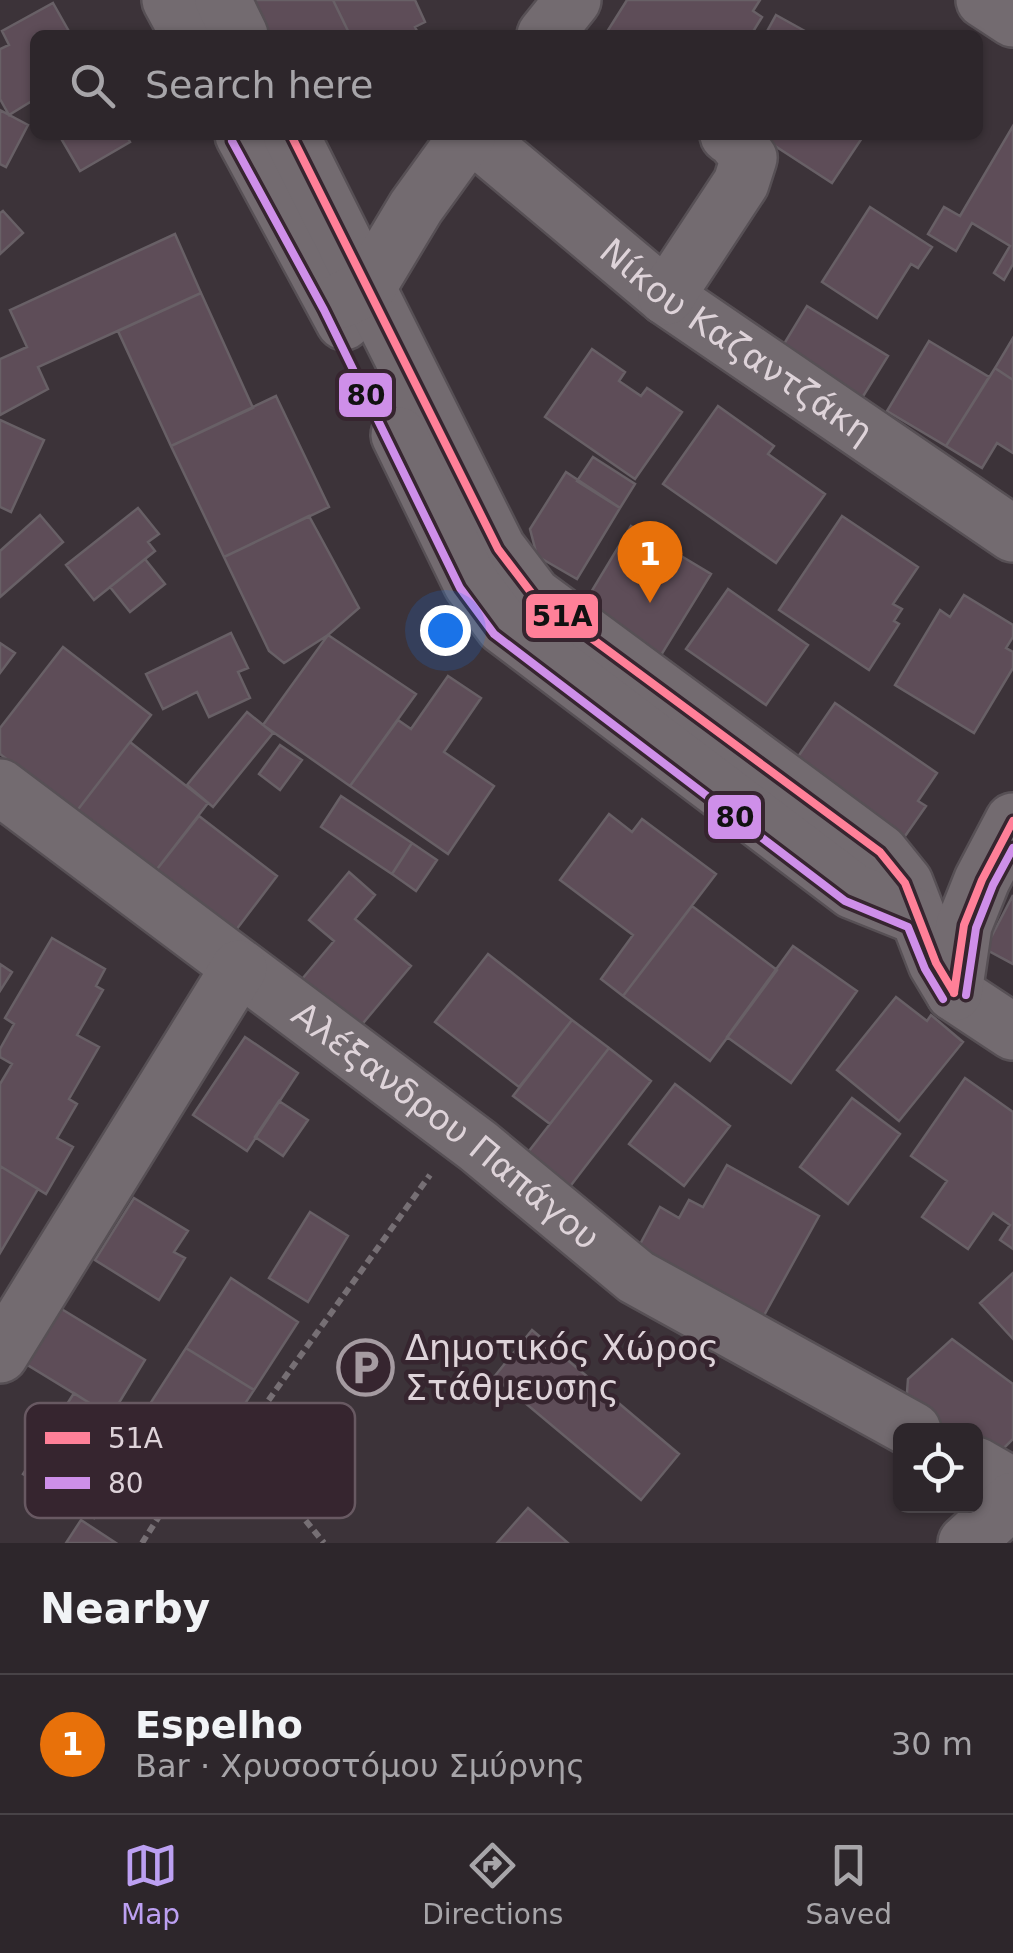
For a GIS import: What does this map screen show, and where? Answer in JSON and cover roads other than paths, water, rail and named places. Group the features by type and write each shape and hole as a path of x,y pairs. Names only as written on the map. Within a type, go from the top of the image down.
{"street":[{"path":"170,0 186,30"},
{"path":"222,0 237,30"},
{"path":"984,0 1013,19"},
{"path":"246,140 352,296"},
{"path":"293,140 352,296 471,583 503,626 853,891 918,917 936,963 954,992 1013,1032"},
{"path":"352,296 467,140"},
{"name":"Νίκου Καζαντζάκη","path":"477,140 666,297 1013,534"},
{"path":"666,297 741,184 749,158 735,140"},
{"name":"Αλέξανδρου Παπάγου","path":"0,787 478,1146 636,1277 900,1423"},
{"path":"954,992 964,926 982,880 1013,822"},
{"path":"0,1355 239,968"},
{"path":"983,1469 1013,1486"},
{"path":"966,1543 1013,1500"}],"place":[{"name":"Espelho","path":"650,603"},
{"name":"Δημοτικός Χώρος Στάθμευσης","path":"366,1368"}]}
